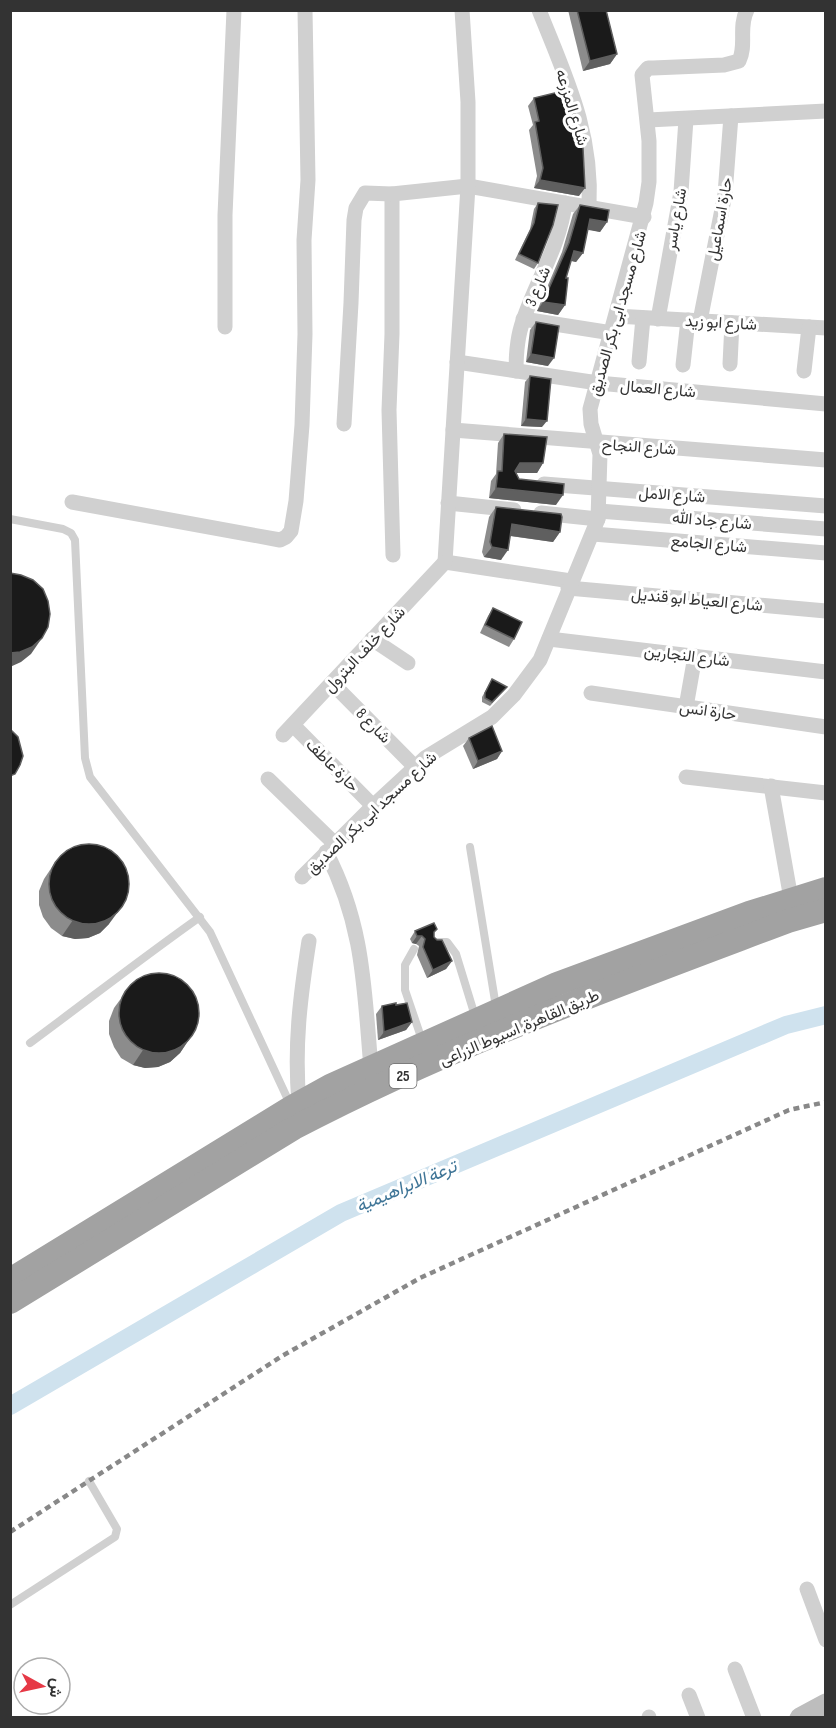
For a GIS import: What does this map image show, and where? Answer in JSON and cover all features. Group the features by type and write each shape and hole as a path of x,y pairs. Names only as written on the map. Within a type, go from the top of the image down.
{"highway":[{"name":"طريق القاهرة, اسيوط الزراعى","path":"10,1302 294,1128 427,1054 487,1016 556,984 791,899 825,890"},
{"name":"طريق القاهرة, اسيوط الزراعى","path":"10,1280 295,1105 330,1086 371,1068 427,1054 565,1006 788,921 825,910"}],"main road":[{"path":"800,1718 825,1704"}],"street":[{"path":"225,327 225,216 234,10"},
{"path":"72,502 280,540 291,531 296,501 302,425 305,345 304,240 308,168 305,10"},
{"path":"445,562 468,186 468,102 462,10"},
{"name":"شارع المزرعه","path":"539,10 579,114 589,164 589,207"},
{"name":"شارع مسجد ابى بكر الصديق","path":"302,877 415,767 444,744 480,726 503,707 534,670 593,534 598,515 600,454 590,416 591,402 644,217 650,162 648,120 641,78 644,72 653,68 724,65 739,62 743,43 742,18 747,10"},
{"path":"648,120 825,111"},
{"name":"حارة اسماعيل","path":"683,365 725,194 731,116"},
{"name":"شارع ياسر","path":"639,362 681,192 686,118"},
{"path":"344,424 354,220 356,208 365,193 392,194 468,186 644,217"},
{"path":"392,194 393,334 389,410 393,555"},
{"name":"شارع 3","path":"516,371 517,344 523,319 557,240 565,203"},
{"name":"شارع ابو زيد","path":"616,316 825,328"},
{"path":"523,319 612,333"},
{"path":"730,364 732,323"},
{"path":"804,372 809,327"},
{"name":"شارع العمال","path":"456,362 598,383 825,404"},
{"name":"شارع النجاح","path":"453,430 825,460"},
{"name":"شارع الامل","path":"530,483 825,506"},
{"name":"شارع جاد الله","path":"448,503 825,529"},
{"name":"شارع الجامع","path":"593,534 825,553"},
{"name":"شارع العياط ابو قنديل","path":"445,562 570,585 825,611"},
{"name":"شارع خلف البترول","path":"288,730 445,562"},
{"path":"372,639 408,663"},
{"name":"شارع النجارين","path":"549,639 825,672"},
{"path":"686,707 694,656"},
{"name":"شارع 8","path":"332,682 415,767"},
{"name":"حارة انس","path":"591,693 825,727"},
{"name":"حارة عاطف","path":"288,730 373,806"},
{"path":"686,777 825,793"},
{"path":"267,779 331,848 358,937 371,1068"},
{"path":"771,786 791,899"},
{"path":"295,1105 298,1009 309,941"},
{"path":"807,1589 825,1640"},
{"path":"735,1669 754,1718"},
{"path":"689,1695 698,1718"}],"lane":[{"path":"10,519 63,529 71,533 75,540 85,758 90,777 210,932 295,1105"},
{"path":"470,847 487,1016"},
{"path":"30,1043 128,968 200,917"},
{"path":"434,942 447,942 456,954 487,1016"},
{"path":"414,949 405,965 405,990 427,1054"},
{"path":"10,1605 115,1537 117,1529 89,1481"}],"building":[{"path":"577,10 606,10 617,54 590,61"},
{"path":"567,86 583,148 585,188 540,180 543,168 535,122 539,121 534,98 563,91"},
{"path":"538,203 558,205 538,263 519,254 534,223"},
{"path":"580,205 609,210 607,222 590,219 583,253 574,251 566,278 568,278 565,305 543,302 569,243"},
{"path":"536,322 559,326 554,358 531,354"},
{"path":"530,376 551,379 547,421 526,419"},
{"path":"504,434 547,437 543,463 520,463 515,471 519,479 564,484 563,495 496,488 498,471 502,471"},
{"path":"496,507 561,514 560,532 512,524 508,550 492,547 490,542"},
{"path":"10,573 33,580 43,589 50,614 48,627 42,638 32,647 10,653"},
{"path":"493,608 522,622 514,639 485,625"},
{"path":"492,679 507,687 492,702 485,698 485,693"},
{"path":"492,726 502,751 478,761 469,738"},
{"path":"10,729 18,737 23,756 15,774 10,776"},
{"path":"89,844 104,847 117,856 126,869 129,884 126,899 117,912 104,921 89,924 74,921 61,912 52,899 49,884 52,869 61,856 74,847"},
{"path":"434,923 437,929 434,937 442,940 452,961 433,970 423,947 425,939 417,936 415,931"},
{"path":"159,973 174,976 187,985 196,998 199,1013 196,1028 187,1041 174,1050 159,1053 144,1050 131,1041 122,1028 119,1013 122,998 131,985 144,976"},
{"path":"396,1003 396,1005 407,1003 412,1022 384,1032 382,1006"}],"waterway":[{"name":"ترعة الابراهيمية","path":"10,1406 341,1213 786,1025 826,1015"}],"railway":[{"path":"10,1532 282,1356 420,1278 789,1110 826,1102"}]}
